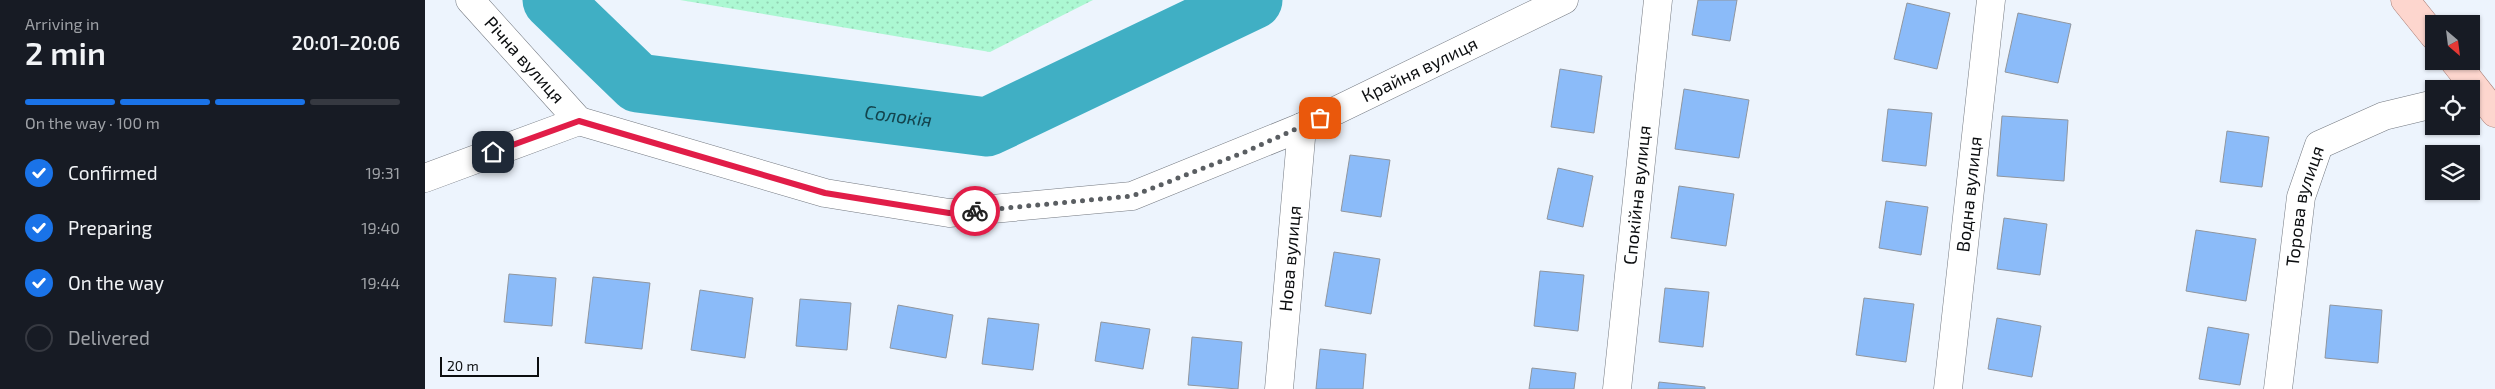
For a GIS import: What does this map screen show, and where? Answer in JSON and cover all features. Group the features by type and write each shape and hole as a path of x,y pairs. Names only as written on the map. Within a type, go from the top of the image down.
{"main road":[{"path":"2405,0 2425,25"},
{"path":"2460,70 2482,100"}],"street":[{"name":"Річна вулиця","path":"470,0 579,121"},
{"name":"Крайня вулиця","path":"579,121 825,193 949,213 1132,196 1302,127 1564,0"},
{"name":"Спокійна вулиця","path":"1617,389 1659,0"},
{"name":"Водна вулиця","path":"1949,389 1991,0"},
{"name":"Торова вулиця","path":"2278,389 2301,197 2319,145 2383,116 2425,106"},
{"path":"425,178 579,121"},
{"name":"Нова вулиця","path":"1279,389 1302,127"}],"green space":[{"path":"680,0 1093,0 990,52"}],"building":[{"path":"1698,0 1737,0 1730,41 1692,35"},
{"path":"1907,3 1950,13 1937,69 1894,59"},
{"path":"2018,13 2071,24 2058,83 2005,72"},
{"path":"1560,69 1602,76 1594,133 1551,127"},
{"path":"1684,89 1749,100 1739,158 1675,149"},
{"path":"1888,109 1932,113 1926,166 1882,161"},
{"path":"2002,116 2068,120 2064,181 1997,176"},
{"path":"2227,131 2269,137 2262,187 2220,182"},
{"path":"1350,155 1390,160 1381,217 1341,211"},
{"path":"1558,168 1593,176 1583,227 1547,219"},
{"path":"1679,186 1734,194 1726,246 1671,238"},
{"path":"1886,201 1928,207 1921,255 1879,248"},
{"path":"2004,218 2047,224 2040,275 1997,269"},
{"path":"2196,230 2256,239 2246,301 2186,291"},
{"path":"1334,252 1380,259 1371,314 1325,306"},
{"path":"1540,271 1584,275 1578,331 1534,326"},
{"path":"509,274 556,278 552,326 504,322"},
{"path":"593,277 650,283 642,349 585,343"},
{"path":"1665,288 1709,292 1703,347 1659,342"},
{"path":"700,290 753,298 745,358 691,350"},
{"path":"1864,298 1914,304 1906,362 1856,355"},
{"path":"800,299 851,303 847,350 796,346"},
{"path":"898,305 953,315 946,358 890,348"},
{"path":"2330,305 2382,310 2378,363 2325,358"},
{"path":"988,318 1039,324 1033,370 982,364"},
{"path":"1997,318 2041,326 2032,377 1988,369"},
{"path":"1101,322 1150,329 1143,369 1095,361"},
{"path":"2208,327 2249,334 2240,385 2199,379"},
{"path":"1192,337 1242,342 1238,389 1188,385"},
{"path":"1320,349 1366,354 1363,389 1316,389"},
{"path":"1532,368 1576,373 1574,389 1529,389"},
{"path":"1659,382 1705,387 1705,389 1658,389"}],"waterway":[{"name":"Солокія","path":"552,0 638,83 987,127 1253,0"}],"way so far":[{"path":"975,211 1132,196 1245,152 1320,118"}],"route":[{"path":"493,152 579,121 825,193 949,213 975,211"}]}
